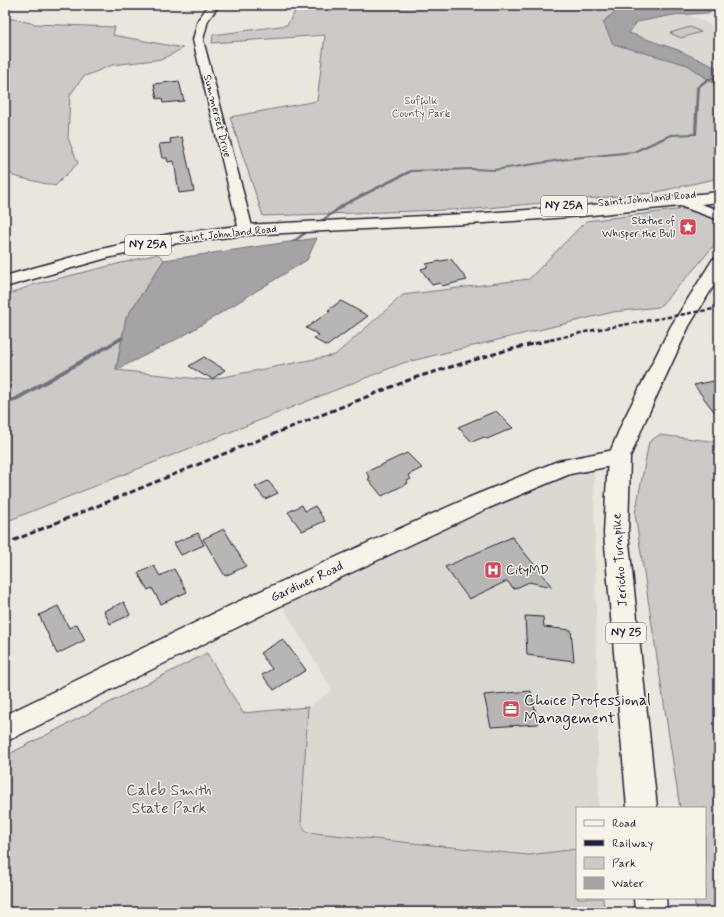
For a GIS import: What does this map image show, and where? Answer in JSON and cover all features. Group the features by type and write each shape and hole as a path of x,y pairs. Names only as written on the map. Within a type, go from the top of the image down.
{"main road":[{"name":"Saint Johnland Road","path":"408,221 671,198 719,191"},
{"name":"Saint Johnland Road","path":"5,282 103,254 170,239 246,230 485,218 582,211 719,197"},
{"path":"678,202 708,210 719,215"},
{"name":"Jericho Turnpike","path":"642,807 616,533 619,457 640,407 680,326 719,263"},
{"name":"Gardiner Road","path":"5,729 265,601 476,504 566,467 619,457"},
{"path":"650,899 651,912"}],"street":[{"name":"Summerset Drive","path":"214,5 203,20 198,40 246,230"}],"shaded area":[{"path":"688,14 719,29 719,69 678,50 629,33 637,22"},
{"path":"594,468 599,807 576,807 576,849 534,854 306,832 301,826 308,707 332,690 280,602 530,487"}],"green space":[{"name":"Suffolk County Park","path":"299,5 651,5 619,8 603,22 663,57 688,65 719,87 719,178 652,193 476,209 263,216 230,117 317,101 325,35 212,43 213,35 287,25"},
{"path":"5,19 15,19 35,24 115,27 113,35 183,48 163,59 112,65 83,77 70,95 68,138 78,163 55,186 13,176 5,164"},
{"path":"690,27 701,32 681,38 670,33"},
{"path":"684,209 705,211 719,219 719,239 696,267 659,307 613,312 403,363 5,522 5,296 32,285 158,254 164,260 126,318 116,370 208,380 335,355 403,295 529,279 586,221"},
{"path":"659,435 719,442 719,912 696,912 694,899 706,899 706,807 680,807 635,514 649,442"},
{"name":"Caleb Smith State Park","path":"207,653 243,713 308,707 301,823 306,832 529,855 576,849 576,899 603,899 604,912 5,912 5,756"}],"water":[{"path":"651,5 719,5 719,8 708,13 674,15 637,22 629,33 678,50 719,69 719,87 688,65 613,44 603,22 619,8"},
{"path":"317,238 307,260 183,336 116,370 126,318 164,260"}],"building":[{"path":"179,81 184,101 163,103 162,98 157,99 154,84"},
{"path":"182,137 194,191 179,193 174,161 168,162 167,158 162,158 159,144 171,143 170,139"},
{"path":"451,259 467,280 442,286 440,283 432,285 421,269 428,267 426,264"},
{"path":"341,301 368,316 327,346 314,339 319,335 306,328"},
{"path":"204,357 225,370 212,379 189,366"},
{"path":"719,380 719,418 694,385"},
{"path":"496,411 513,428 487,439 484,437 472,442 458,427"},
{"path":"407,453 422,468 408,475 411,479 407,481 408,483 382,496 368,479 370,478 366,472"},
{"path":"268,481 278,493 265,499 255,487"},
{"path":"302,505 305,511 315,506 325,521 302,531 288,512"},
{"path":"224,529 246,566 225,576 203,539"},
{"path":"198,533 204,545 181,555 174,543"},
{"name":"CityMD","path":"512,537 552,587 529,582 514,589 507,581 469,599 445,567"},
{"path":"154,566 160,576 174,569 187,592 161,604 152,588 148,590 138,573"},
{"path":"124,602 130,615 110,624 104,611"},
{"path":"58,606 69,628 77,624 85,640 57,654 39,615"},
{"path":"525,616 543,617 544,627 571,630 574,661 527,655"},
{"path":"283,639 306,670 274,690 262,675 272,669 260,653"},
{"path":"531,691 538,724 491,727 484,695"}],"waterway":[{"path":"294,241 345,204 411,171 472,169 494,170 574,158 634,152 671,135 696,134 698,87 708,79 715,78"},
{"path":"5,402 16,399 122,338"}],"railway":[{"path":"550,340 594,330 719,308"},
{"path":"5,544 221,455 414,378 504,351 554,339"}],"place":[{"name":"Statue of Whisper the Bull","path":"688,227"},
{"name":"CityMD","path":"493,570"},
{"name":"Choice Professional Management","path":"511,709"}]}
